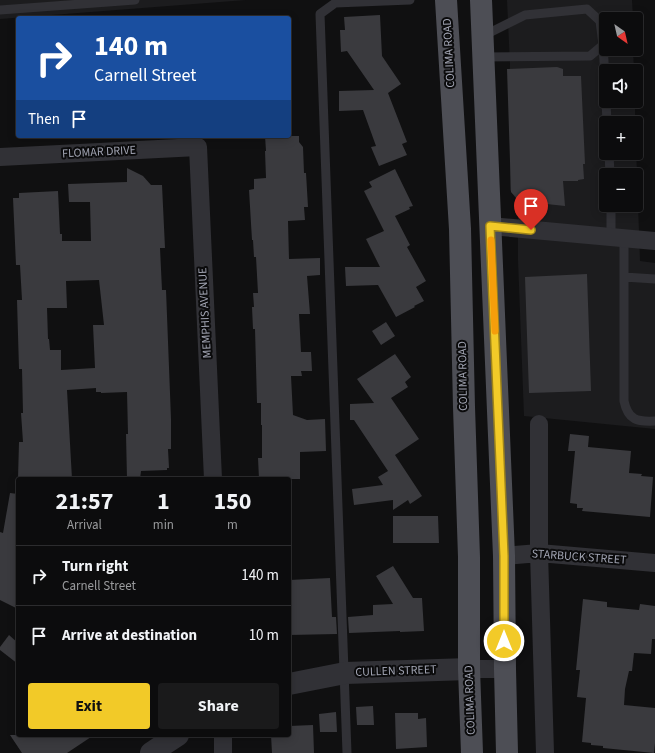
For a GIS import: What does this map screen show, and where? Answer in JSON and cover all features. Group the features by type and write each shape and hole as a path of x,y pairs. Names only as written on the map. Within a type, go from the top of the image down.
{"main road":[{"name":"COLIMA ROAD","path":"446,0 460,229 469,557 469,669 472,753"},
{"path":"481,0 504,556 507,753"},
{"path":"460,229 490,226"},
{"path":"469,557 504,556"}],"street":[{"name":"FLOMAR DRIVE","path":"0,157 198,147"},
{"name":"MEMPHIS AVENUE","path":"198,147 213,477"},
{"path":"490,226 655,241"},
{"path":"539,424 539,552 545,753"},
{"name":"STARBUCK STREET","path":"504,556 539,552 655,563"},
{"name":"CULLEN STREET","path":"291,684 345,673 505,669"},
{"path":"151,753 175,737"},
{"path":"223,737 223,753"}],"lane":[{"path":"0,10 135,0"},
{"path":"347,753 320,14 335,2 410,0"},
{"path":"482,47 525,15 587,9 599,20"},
{"path":"482,47 590,56 599,48"},
{"path":"612,212 624,277 624,401 627,411 634,419 639,421 655,420"},
{"path":"624,277 655,279"}],"shaded area":[{"path":"0,0 246,0 39,16 16,16 16,18 0,19"},
{"path":"507,0 632,0 633,12 599,12 599,56 633,56 634,64 599,64 599,108 635,108 635,116 599,116 599,160 637,160 637,168 599,168 599,212 638,212 640,261 655,263 655,429 524,416 518,260 518,202 510,190 510,65"}],"building":[{"path":"380,15 382,56 401,84 388,93 407,142 402,144 407,155 379,166 371,147 376,146 363,110 339,111 339,91 374,90 347,51 341,52 340,30 345,30 344,17"},
{"path":"557,67 563,69 563,76 581,76 585,164 583,164 584,179 578,181 563,181 565,206 519,201 511,192 507,69"},
{"path":"291,136 299,136 299,142 303,147 308,207 304,207 305,220 288,221 289,259 320,258 320,275 307,276 310,314 299,314 301,352 311,352 312,371 301,371 302,376 291,376 293,415 307,420 325,419 326,451 300,452 300,479 291,479 291,477 259,477 258,458 262,458 262,425 261,403 257,403 255,329 253,329 252,307 254,307 253,293 258,293 256,257 254,257 252,240 249,190 254,189 254,179 266,178 265,138 291,138"},
{"path":"127,168 143,176 151,185 162,185 165,248 160,248 162,290 166,290 171,419 171,449 168,449 169,468 167,468 167,470 141,471 140,477 127,477 127,392 101,393 96,392 96,388 67,390 72,477 18,477 19,442 23,442 21,413 23,413 22,369 19,369 17,300 22,300 20,265 16,265 13,198 19,198 19,193 58,191 60,234 62,234 62,241 91,241 90,202 69,202 68,184 127,182","holes":["99,280 104,325 93,325 95,368 61,370 61,350 50,350 48,339 47,308 67,308 66,281"]},
{"path":"395,169 413,206 395,216 410,245 407,247 426,281 416,287 424,301 396,317 378,285 346,286 345,267 380,267 366,239 384,231 364,191 372,187 369,182"},
{"path":"587,274 591,391 529,393 525,277"},
{"path":"386,322 395,336 381,345 372,331"},
{"path":"395,354 411,377 405,382 408,387 391,398 419,439 395,455 422,496 410,504 408,500 393,510 393,500 354,505 352,489 383,485 378,477 388,471 354,420 350,420 350,404 374,403 357,379"},
{"path":"570,434 589,436 588,447 631,451 629,473 653,477 650,517 582,511 583,508 577,508 577,504 570,503 575,451 568,451"},
{"path":"10,493 16,494 16,608 0,600 0,532 3,533"},
{"path":"393,516 438,516 439,543 393,543"},
{"path":"393,566 413,598 422,598 424,631 349,633 348,617 373,615 373,605 393,604 376,576"},
{"path":"330,578 332,617 336,617 337,634 291,635 291,580"},
{"path":"583,599 607,602 607,607 639,610 640,604 655,606 655,639 652,639 651,654 634,653 632,671 629,671 625,689 624,705 655,708 654,753 603,748 603,746 591,745 591,743 582,742 586,698 577,697 580,670 576,670"},
{"path":"9,635 16,641 16,662 0,650 0,647"},
{"path":"373,706 374,725 357,725 356,707"},
{"path":"336,712 337,732 320,732 319,714"},
{"path":"395,713 418,713 418,719 426,718 427,747 396,749"},
{"path":"313,725 314,753 272,753 271,737 291,737 291,726"},
{"path":"10,735 16,735 16,737 91,737 67,753 22,753"}],"slow traffic":[{"path":"491,240 495,331"}],"route":[{"path":"504,641 504,556 490,226 531,230"}]}
